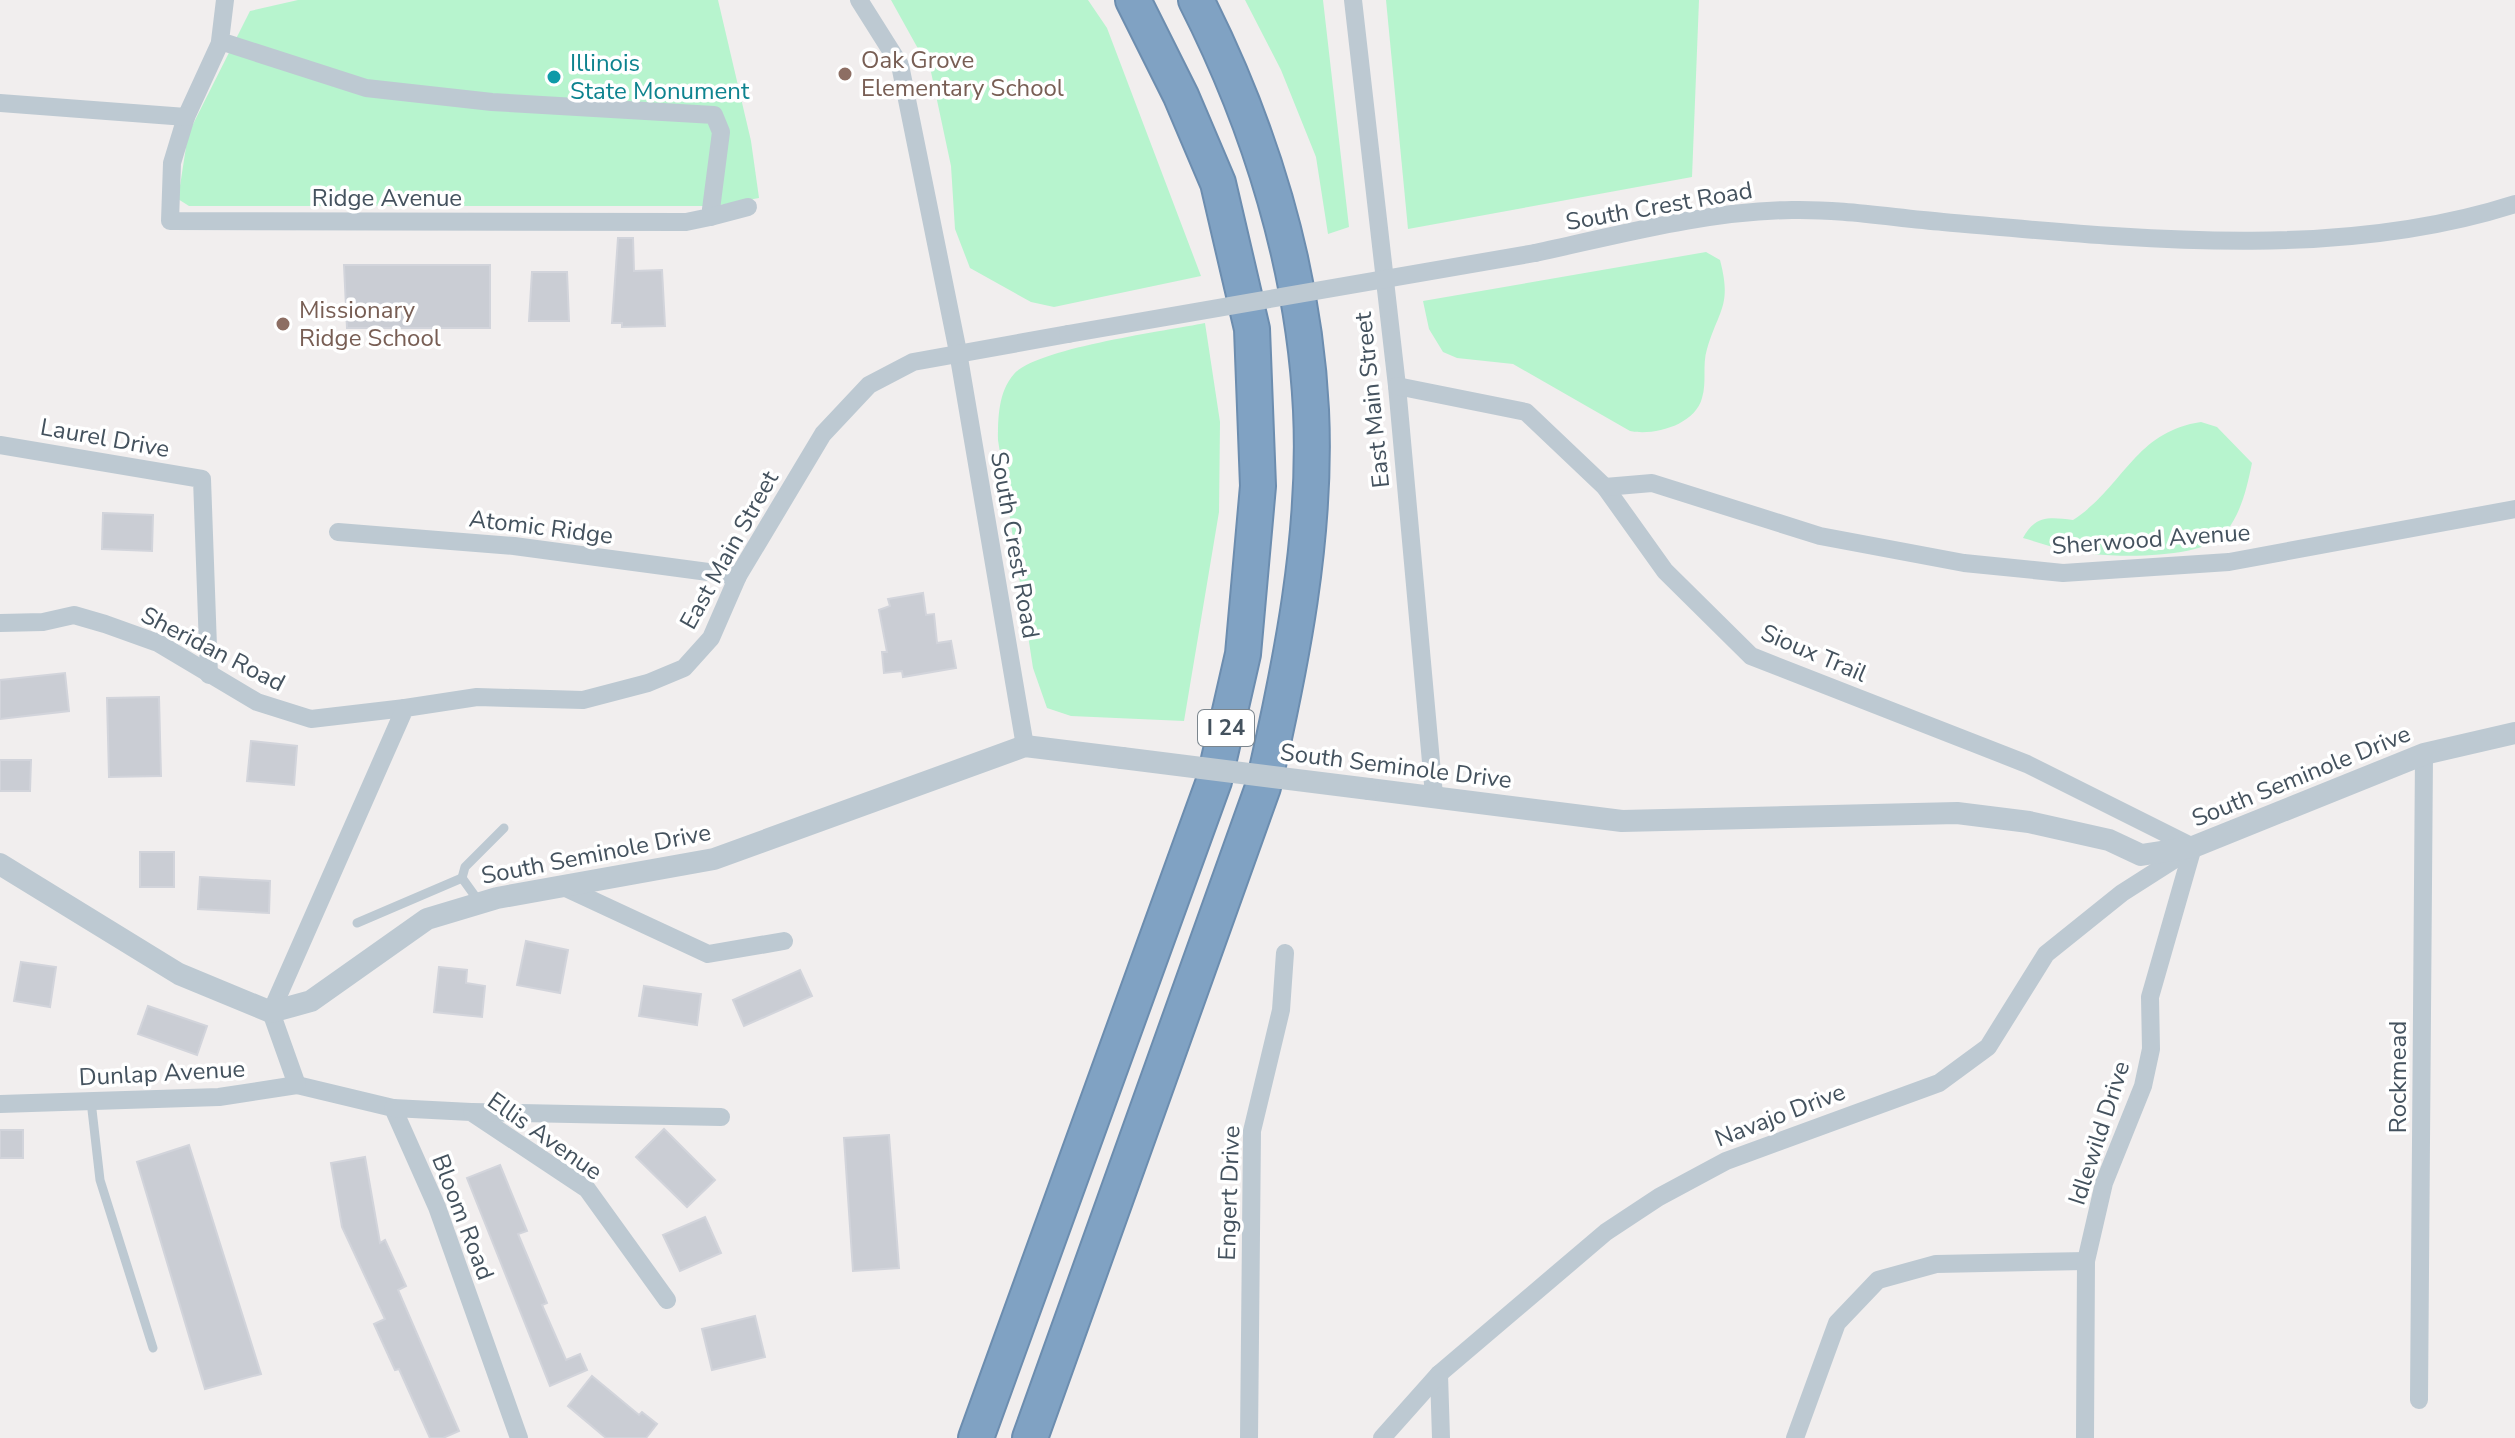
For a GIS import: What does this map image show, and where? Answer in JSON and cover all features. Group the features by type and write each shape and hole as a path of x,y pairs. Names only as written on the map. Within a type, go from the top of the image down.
{"highway":[{"name":"I 24","path":"976,1438 1214,781 1243,654 1258,486 1252,329 1218,183 1181,96 1133,0"},
{"name":"I 24","path":"1030,1438 1263,787 1288,675 1309,506 1311,411 1300,308 1264,162 1225,58 1196,0"}],"street":[{"name":"Ridge Avenue","path":"225,0 220,41 186,117 172,163 170,221 686,222 748,207"},
{"name":"South Crest Road","path":"859,0 900,65 958,352 1025,746"},
{"name":"East Main Street","path":"1353,0 1397,386 1434,795"},
{"path":"220,41 366,88 492,102 714,115 721,132 710,217"},
{"path":"0,103 186,117"},
{"name":"South Crest Road","path":"958,352 1535,253 1730,214 1794,210 2142,239 2353,238 2453,224 2515,204"},
{"name":"East Main Street","path":"405,708 477,697 583,700 648,683 684,668 711,638 738,576 823,434 869,385 913,362 958,352"},
{"name":"Sioux Trail","path":"1397,386 1526,412 1605,487 1665,571 1751,656 2027,764 2193,847"},
{"name":"Laurel Drive","path":"0,445 202,479 209,675"},
{"name":"Sherwood Avenue","path":"1605,487 1652,483 1820,536 1964,563 2063,573 2229,562 2515,509"},
{"name":"Atomic Ridge","path":"338,532 514,546 738,576"},
{"name":"Sheridan Road","path":"0,623 43,622 74,615 158,643 257,702 311,719 405,708"},
{"path":"393,1108 297,1085 271,1012 405,708"},
{"name":"South Seminole Drive","path":"271,1012 311,1001 427,919 480,903 714,859 1025,746 1622,821 1957,813 2056,828 2109,840 2141,855 2193,847 2424,754 2515,733"},
{"name":"Rockmead","path":"2419,1400 2424,754"},
{"name":"Idlewild Drive","path":"2085,1438 2086,1261 2104,1183 2143,1086 2151,1049 2150,997 2193,847"},
{"name":"Navajo Drive","path":"1382,1438 1439,1374 1606,1232 1659,1197 1726,1161 1834,1118 1939,1083 1988,1047 2046,954 2122,893 2193,847"},
{"path":"0,864 179,974 271,1012"},
{"path":"566,888 708,954 784,941"},
{"name":"Engert Drive","path":"1249,1438 1252,1131 1281,1010 1285,953"},
{"name":"Dunlap Avenue","path":"0,1104 219,1097 297,1085"},
{"name":"Ellis Avenue","path":"393,1108 471,1112 587,1189 667,1300"},
{"name":"Bloom Road","path":"393,1108 437,1207 519,1438"},
{"path":"471,1112 721,1117"},
{"path":"1795,1438 1837,1323 1878,1280 1936,1264 2086,1261"},
{"path":"1439,1374 1441,1438"}],"lane":[{"path":"462,878 465,867 504,828"},
{"path":"462,878 480,903"},
{"path":"357,923 462,878"},
{"path":"91,1101 100,1180 153,1348"}],"green space":[{"path":"298,0 718,0 751,141 759,198 715,206 189,206 178,199 188,134 250,11"},
{"path":"891,0 1088,0 1107,28 1201,276 1054,307 1031,302 970,268 955,229 951,166 931,72"},
{"path":"1245,0 1323,0 1349,227 1328,234 1316,157 1281,70"},
{"path":"1386,0 1699,0 1692,177 1408,229"},
{"path":"1706,252 1720,260 1725,288 1706,355 1702,398 1691,415 1661,430 1630,431 1513,364 1457,358 1443,352 1429,329 1423,301"},
{"path":"1205,323 1220,422 1219,512 1184,721 1071,716 1047,708 1033,668 998,440 1000,406 1005,389 1014,374 1048,356"},
{"path":"2201,422 2217,427 2252,463 2236,516 2226,532 2214,542 2174,553 2125,556 2081,553 2023,538 2038,521 2057,518 2073,520 2160,437"}],"building":[{"path":"618,238 633,238 634,271 662,270 665,326 622,327 622,323 612,323"},
{"path":"344,265 490,265 490,328 347,328"},
{"path":"532,272 567,272 569,321 529,321"},
{"path":"103,513 153,515 152,551 102,549"},
{"path":"923,593 926,615 934,614 937,643 951,641 956,668 903,677 902,671 884,673 882,652 887,652 879,610 890,606 888,599"},
{"path":"65,673 69,711 0,719 0,680"},
{"path":"159,697 161,776 109,777 107,698"},
{"path":"251,741 297,746 294,785 247,781"},
{"path":"0,760 31,760 30,791 0,791"},
{"path":"140,852 174,852 174,887 140,887"},
{"path":"200,877 270,881 269,913 198,909"},
{"path":"526,941 568,950 560,993 517,985"},
{"path":"21,962 56,967 50,1007 14,1001"},
{"path":"439,967 467,970 466,983 485,986 482,1017 434,1012"},
{"path":"800,970 812,996 744,1026 733,1000"},
{"path":"644,986 701,994 697,1025 639,1016"},
{"path":"148,1006 207,1026 197,1055 138,1034"},
{"path":"664,1129 715,1180 687,1207 636,1157"},
{"path":"0,1130 23,1130 23,1158 0,1158"},
{"path":"889,1135 899,1268 853,1271 844,1138"},
{"path":"189,1145 261,1374 205,1389 137,1162"},
{"path":"365,1157 380,1243 385,1240 406,1286 398,1290 459,1431 443,1438 430,1438 399,1369 395,1370 374,1324 385,1319 342,1227 331,1163"},
{"path":"500,1165 527,1231 518,1234 547,1303 542,1305 566,1360 580,1354 587,1370 550,1386 467,1178"},
{"path":"705,1217 721,1253 680,1271 663,1235"},
{"path":"755,1316 765,1357 712,1370 702,1329"},
{"path":"592,1376 639,1415 642,1412 657,1424 646,1438 606,1438 568,1406"}],"place":[{"name":"Oak Grove Elementary School","path":"845,74"},
{"name":"Illinois State Monument","path":"554,77"},
{"name":"Missionary Ridge School","path":"283,324"}]}
